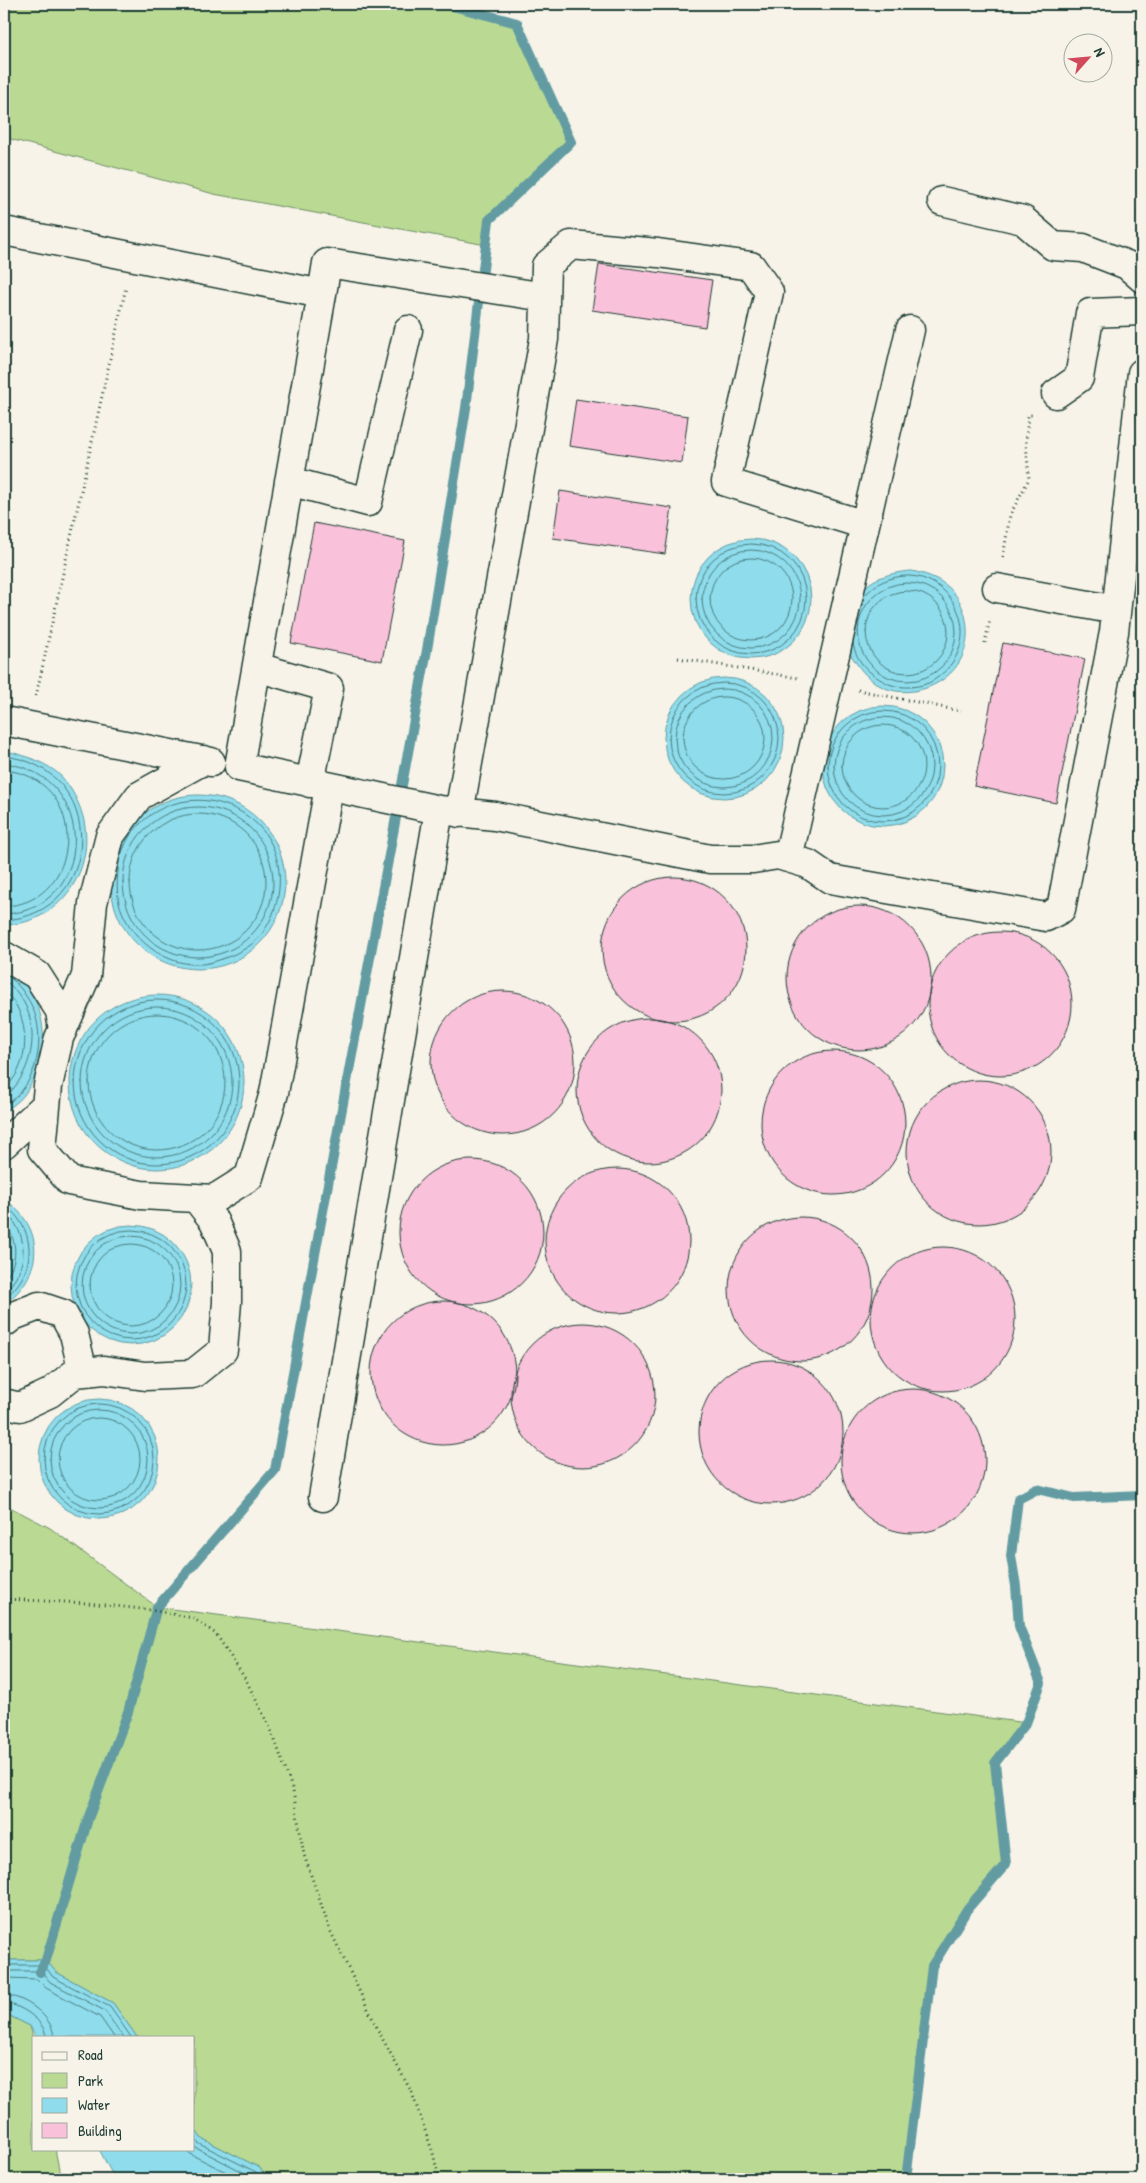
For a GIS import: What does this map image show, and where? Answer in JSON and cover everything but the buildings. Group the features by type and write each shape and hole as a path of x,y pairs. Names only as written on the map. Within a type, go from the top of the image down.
{"lane":[{"path":"942,200 1023,220 1052,246 1083,248 1127,265 1142,278"},
{"path":"4,231 322,294"},
{"path":"322,1497 440,810 544,339 546,266 571,245 658,253 751,266 769,292 726,482 865,525"},
{"path":"239,767 327,263 545,297"},
{"path":"1056,394 1079,378 1090,313 1142,311"},
{"path":"290,481 368,502 408,330"},
{"path":"788,858 910,330"},
{"path":"12,724 239,767 440,810 495,816 710,859 753,858 778,855 808,864 830,879 1046,917 1061,909 1114,632 1136,490 1142,373"},
{"path":"997,588 1116,610"},
{"path":"204,760 139,796 110,836 93,903 86,976 60,1038 48,1086 42,1149 69,1180 141,1195 214,1199 250,1177 274,1093 319,785 329,688 257,667"},
{"path":"4,956 37,975 60,1011 64,1030"},
{"path":"4,1144 46,1105"},
{"path":"4,1402 20,1407 50,1393 75,1373 104,1370 145,1376 193,1374 223,1350 227,1302 227,1251 214,1221 196,1198"},
{"path":"4,1323 13,1316 38,1306 63,1314 74,1334 83,1372"}],"path":[{"path":"12,724 132,256"},
{"path":"985,643 1010,515 1029,479 1026,443 1028,415 1048,415 1056,394"},
{"path":"4,1599 87,1603 151,1610 193,1618 216,1634 246,1680 272,1732 293,1791 304,1855 330,1930 381,2036 412,2093 433,2153 439,2179"}],"green space":[{"path":"6,4 445,4 517,23 571,142 489,220 486,245 214,194 10,139 4,76"},
{"path":"4,1504 50,1528 157,1607 1026,1723 995,1763 1006,1864 968,1908 932,1966 906,2179 266,2179 260,2168 201,2138 195,2129 195,2036 136,2036 113,2003 56,1972 46,1960 4,1960"},
{"path":"4,2013 30,2026 33,2036 32,2150 55,2150 61,2179 4,2179"}],"water":[{"path":"751,539 774,543 794,556 807,576 811,599 807,622 794,642 774,655 751,659 728,655 708,642 695,622 691,599 695,576 708,556 728,543"},
{"path":"912,571 935,578 954,593 966,620 967,640 961,659 945,678 921,690 909,692 896,691 884,688 869,678 849,652 857,604 864,588 883,576"},
{"path":"724,678 747,682 767,695 780,715 784,738 780,761 767,781 747,794 724,798 701,794 681,781 668,761 664,738 668,715 681,695 701,682"},
{"path":"883,706 906,710 926,723 939,743 943,766 939,789 926,809 906,822 883,826 860,822 840,809 827,789 823,766 827,743 840,723 860,710"},
{"path":"7,751 44,764 59,774 66,782 79,805 85,826 86,847 81,867 73,885 61,901 45,914 26,922 4,925 4,752"},
{"path":"198,795 215,797 231,802 253,815 265,827 281,857 285,882 283,899 278,915 265,937 253,949 223,965 198,969 181,967 165,962 143,949 131,937 115,907 111,882 113,865 118,849 131,827 143,815 173,799"},
{"path":"4,967 19,979 31,993 38,1009 43,1043 34,1079 22,1098 4,1113"},
{"path":"157,995 174,997 190,1002 212,1015 224,1027 240,1057 244,1082 242,1099 237,1115 224,1137 212,1149 182,1165 157,1169 140,1167 124,1162 102,1149 90,1137 74,1107 70,1082 72,1065 77,1049 90,1027 102,1015 132,999"},
{"path":"4,1199 18,1210 27,1223 33,1237 35,1252 33,1266 27,1280 17,1293 4,1304"},
{"path":"131,1225 154,1229 174,1242 187,1262 191,1285 187,1308 174,1328 154,1341 131,1345 108,1341 88,1328 75,1308 71,1285 75,1262 88,1242 108,1229"},
{"path":"99,1399 122,1403 142,1416 155,1436 159,1459 155,1482 142,1502 122,1515 99,1519 76,1515 56,1502 43,1482 39,1459 43,1436 56,1416 76,1403"},
{"path":"4,1960 46,1960 56,1972 113,2003 136,2036 35,2036 30,2026 4,2013"},
{"path":"195,2129 201,2138 260,2168 266,2179 118,2179 111,2172 100,2150 195,2150"}],"waterway":[{"path":"40,1972 46,1960 88,1819 128,1712 157,1607 275,1470 427,650 466,408 489,220 571,142 517,23 445,4"},
{"path":"906,2179 932,1966 968,1908 1006,1864 995,1763 1026,1723 1041,1683 1019,1626 1016,1586 1011,1556 1018,1499 1037,1489 1074,1498 1142,1495"}]}
